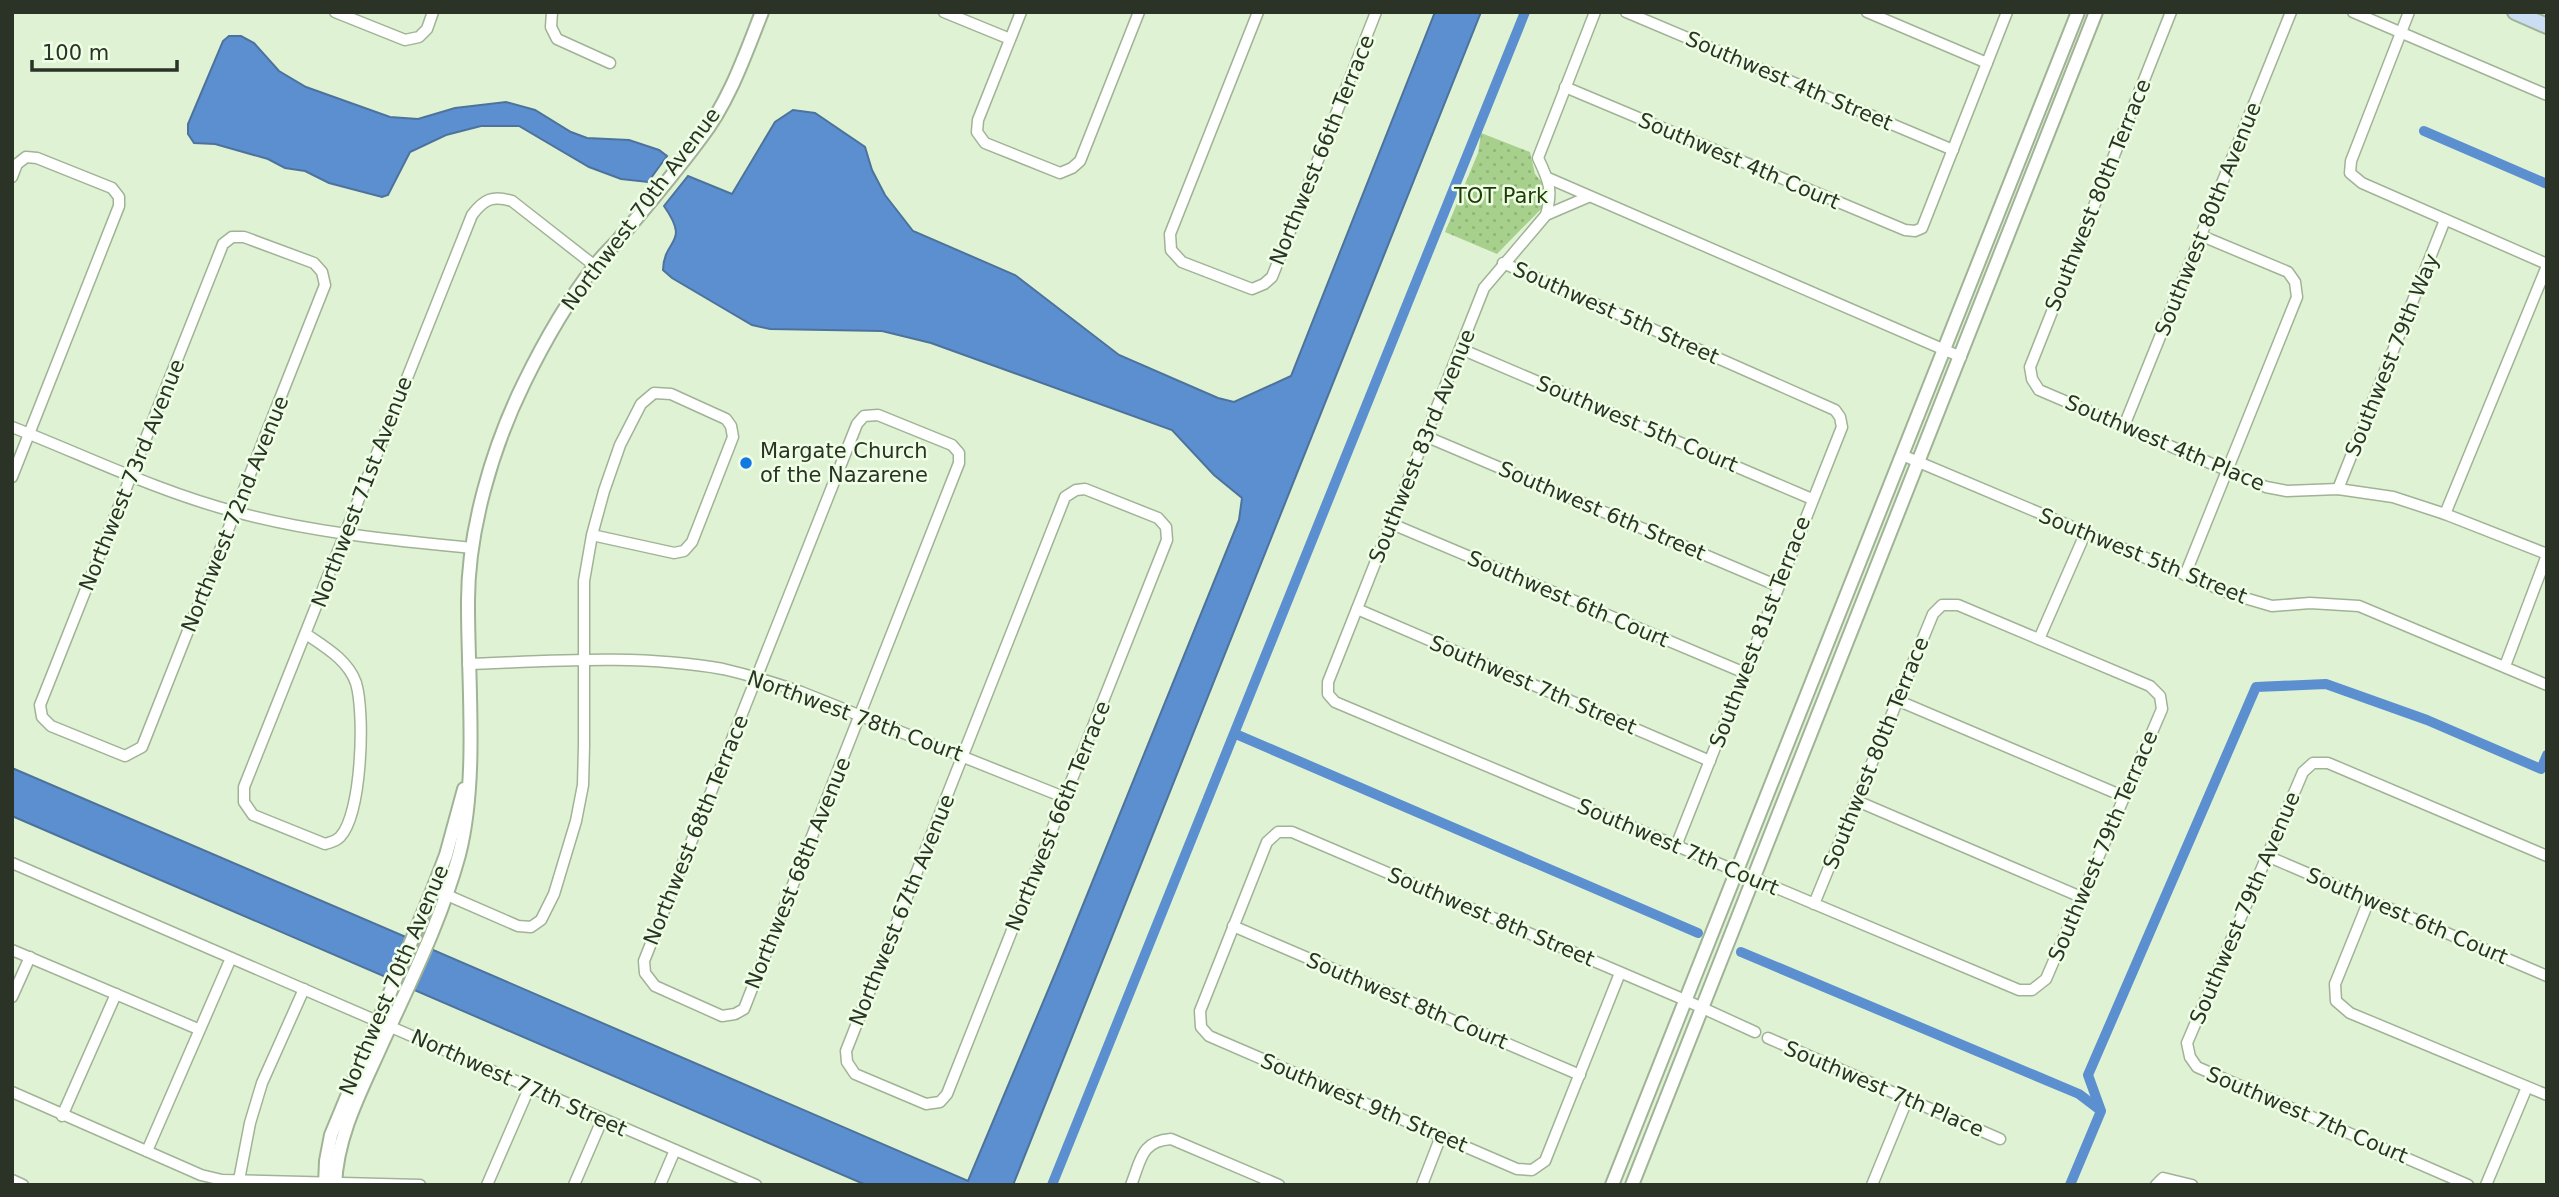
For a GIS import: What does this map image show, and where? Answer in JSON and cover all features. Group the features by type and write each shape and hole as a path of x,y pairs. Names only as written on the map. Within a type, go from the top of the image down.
{"main road":[{"path":"2515,12 2547,26"}],"street":[{"path":"335,12 405,40 419,37 427,29 433,12"},
{"path":"552,12 551,27 556,38 610,63"},
{"name":"Northwest 70th Avenue","path":"384,1024 447,895 460,853 468,803 468,604 472,548 504,426 541,348 565,309 595,265 701,138 726,98 762,12"},
{"path":"944,12 1010,39"},
{"path":"1021,12 978,120 977,132 985,144 1060,173 1080,161 1139,12"},
{"name":"Northwest 66th Terrace","path":"1258,12 1170,234 1171,250 1182,262 1252,289 1272,277 1376,12"},
{"path":"1546,215 1551,197 1548,178 1538,158 1595,12"},
{"name":"Southwest 4th Street","path":"1626,12 1953,149"},
{"path":"1867,12 1987,64"},
{"path":"1953,149 2007,12"},
{"path":"1612,1185 2078,12"},
{"path":"1632,1185 2096,12"},
{"name":"Southwest 80th Terrace","path":"2032,379 2030,367 2171,12"},
{"name":"Southwest 80th Avenue","path":"2124,426 2291,12"},
{"path":"2353,12 2547,95"},
{"path":"2409,12 2351,161 2350,173 2362,183 2547,265 2445,514"},
{"name":"Southwest 4th Court","path":"1565,87 1905,230 1915,231 1922,228 1953,149"},
{"path":"12,177 17,164 26,157 37,158 112,188 119,197 119,206 12,477"},
{"path":"1548,178 1961,357"},
{"name":"Northwest 71st Avenue","path":"306,634 335,654 347,667 355,681 359,700 361,728 358,780 350,815 342,835 325,844 253,815 244,802 244,786 472,215 490,198 500,197 512,201 595,265"},
{"name":"Southwest 83rd Avenue","path":"1328,694 1328,682 1484,288 1546,215 1588,197"},
{"name":"Southwest 79th Way","path":"2338,489 2445,220"},
{"path":"2185,575 2297,297 2295,282 2288,272 2202,236"},
{"name":"Northwest 72nd Avenue","path":"135,752 142,747 325,285 322,272 314,263 244,237 232,237"},
{"name":"Northwest 73rd Avenue","path":"135,752 125,756 51,726 42,717 40,705 223,244 232,237"},
{"name":"Southwest 5th Street","path":"1503,263 1835,410 1840,417"},
{"name":"Southwest 5th Court","path":"1461,349 1812,499"},
{"name":"Southwest 4th Place","path":"2032,379 2039,390 2266,487 2287,491 2338,489 2393,497 2445,514 2547,555"},
{"path":"433,890 518,926 531,927 541,920 554,894 576,821 583,785 584,581 592,536 620,445 641,404 654,393 671,394 726,419 731,426 733,437 692,542 684,551 674,554 592,536"},
{"name":"Northwest 68th Avenue","path":"735,1014 744,1009 959,463 958,453 953,446 878,415 864,416"},
{"name":"Northwest 68th Terrace","path":"735,1014 722,1016 655,986 645,973 644,961 857,424 864,416"},
{"name":"Southwest 81st Terrace","path":"1676,846 1842,427 1840,417"},
{"path":"12,427 132,475 236,512 345,534 472,548"},
{"name":"Southwest 6th Street","path":"1425,436 1778,586"},
{"name":"Southwest 5th Street","path":"1902,455 2231,594 2272,606 2310,603 2359,606 2547,685"},
{"name":"Northwest 66th Terrace","path":"940,1102 947,1094 1167,540 1166,527 1158,518 1085,489 1076,490"},
{"name":"Northwest 67th Avenue","path":"940,1102 926,1104 855,1074 847,1062 846,1051 1065,498 1076,490"},
{"name":"Southwest 6th Court","path":"1392,524 1745,673"},
{"path":"2039,639 2085,534"},
{"path":"2505,666 2547,555"},
{"name":"Southwest 80th Terrace","path":"1814,904 1933,614 1942,605 1958,605 2039,639"},
{"name":"Southwest 7th Street","path":"1357,609 1710,761"},
{"name":"Southwest 79th Terrace","path":"2032,990 2046,979 2162,709 2160,696 2150,686 2039,639"},
{"name":"Northwest 78th Court","path":"468,664 584,660 667,662 722,669 757,677 861,715 1066,798"},
{"name":"Southwest 7th Court","path":"1328,694 1335,702 1737,872 2019,990 2032,990"},
{"path":"1899,701 2125,797"},
{"name":"Southwest 79th Avenue","path":"2190,1057 2188,1043 2304,772 2313,764 2328,763 2547,856"},
{"name":"Northwest 70th Avenue","path":"330,1183 350,1113 446,855 468,775"},
{"path":"1857,801 2081,897"},
{"name":"Southwest 8th Street","path":"1233,926 1267,842 1278,832 1292,832 1702,1009"},
{"name":"Southwest 6th Court","path":"2267,856 2547,976"},
{"name":"Northwest 77th Street","path":"12,863 530,1086 750,1184"},
{"path":"2369,900 2335,985 2336,1001 2350,1013 2547,1095"},
{"name":"Southwest 9th Street","path":"1233,926 1200,1011 1201,1027 1209,1036 1517,1169 1532,1170 1545,1161 1580,1075"},
{"name":"Southwest 8th Court","path":"1233,926 1580,1075"},
{"path":"12,950 198,1029"},
{"path":"12,998 30,957"},
{"path":"146,1152 231,958"},
{"path":"1580,1075 1620,973"},
{"path":"239,1180 250,1123 262,1083 304,989"},
{"path":"62,1116 116,994"},
{"path":"1702,1009 1755,1032"},
{"name":"Southwest 7th Place","path":"1768,1038 2000,1139"},
{"name":"Southwest 7th Court","path":"2190,1057 2197,1067 2468,1185"},
{"path":"487,1185 530,1086"},
{"path":"2486,1185 2527,1087"},
{"path":"12,1092 146,1152 201,1175 222,1180 420,1185"},
{"path":"1872,1185 1907,1100"},
{"path":"574,1185 602,1120"},
{"path":"1422,1185 1441,1136"},
{"path":"1131,1185 1146,1149 1155,1140 1171,1139 1279,1185"},
{"path":"660,1185 675,1150"},
{"path":"12,1180 23,1185"},
{"path":"2160,1181 2192,1185"}],"green space":[{"name":"TOT Park","path":"1481,133 1530,152 1535,174 1544,185 1542,208 1497,254 1445,232 1478,153"}],"water":[{"path":"1435,12 1481,12 1013,1185 866,1185 412,989 431,949 968,1181 1239,520 1242,498 1214,475 1172,430 931,343 882,331 770,329 752,325 663,270 664,259 676,235 672,219 664,206 688,176 732,194 775,122 793,110 815,113 865,147 872,170 885,195 913,231 1015,275 1119,355 1218,398 1234,402 1291,376"},
{"path":"229,36 241,36 254,43 279,71 306,87 390,117 418,119 455,108 506,102 535,110 571,132 587,138 629,140 659,150 667,156 648,182 621,179 589,167 519,126 481,126 446,135 410,152 388,195 382,197 329,183 305,171 285,168 268,159 215,144 194,143 188,134 188,124 223,41"},
{"path":"12,768 406,937 388,978 12,816"}],"waterway":[{"path":"1052,1185 1525,12"},
{"path":"2424,131 2547,184"},
{"path":"2070,1185 2101,1111 2088,1075 2256,687 2326,684 2427,720 2541,769 2547,755"},
{"path":"1238,735 1698,933"},
{"path":"1741,952 2079,1094 2100,1110"}],"place":[{"name":"Margate Church of the Nazarene","path":"746,463"}]}
